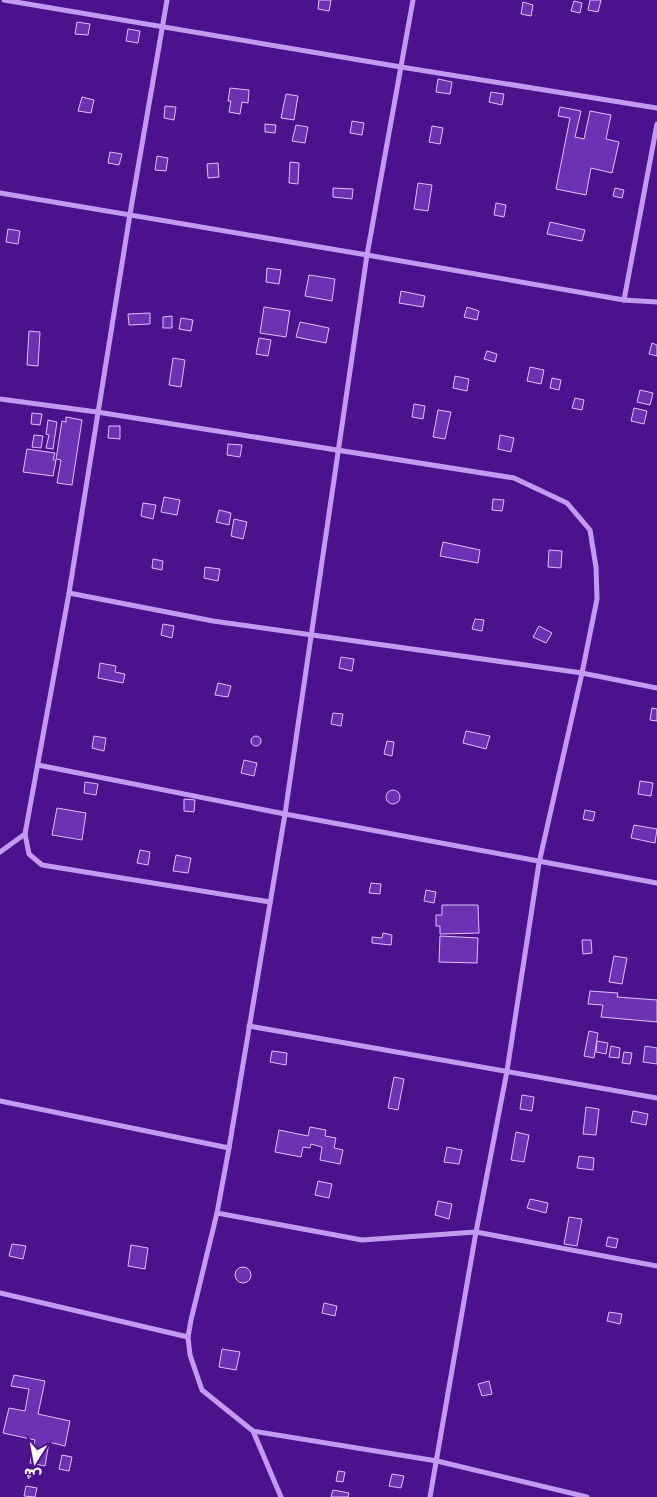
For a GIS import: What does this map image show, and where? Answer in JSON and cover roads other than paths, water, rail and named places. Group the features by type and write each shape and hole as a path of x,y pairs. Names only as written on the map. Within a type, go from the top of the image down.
{"street":[{"path":"4,0 657,108"},
{"path":"167,0 97,412 69,593 25,834 29,854 42,865 270,902"},
{"path":"281,1497 253,1431 202,1390 190,1355 188,1337 230,1148 285,814 368,255 413,0"},
{"path":"624,300 657,124"},
{"path":"0,193 624,300 657,302"},
{"path":"0,399 97,412 514,478 567,502 590,530 596,567 597,599 539,863 507,1071 476,1232 430,1497"},
{"path":"69,593 213,621 582,673 657,688"},
{"path":"38,765 539,863 657,884"},
{"path":"0,852 25,834"},
{"path":"249,1026 657,1098"},
{"path":"0,1101 230,1148"},
{"path":"217,1213 362,1240 476,1232 657,1266"},
{"path":"0,1293 188,1337"},
{"path":"253,1431 437,1461 587,1497"}]}
